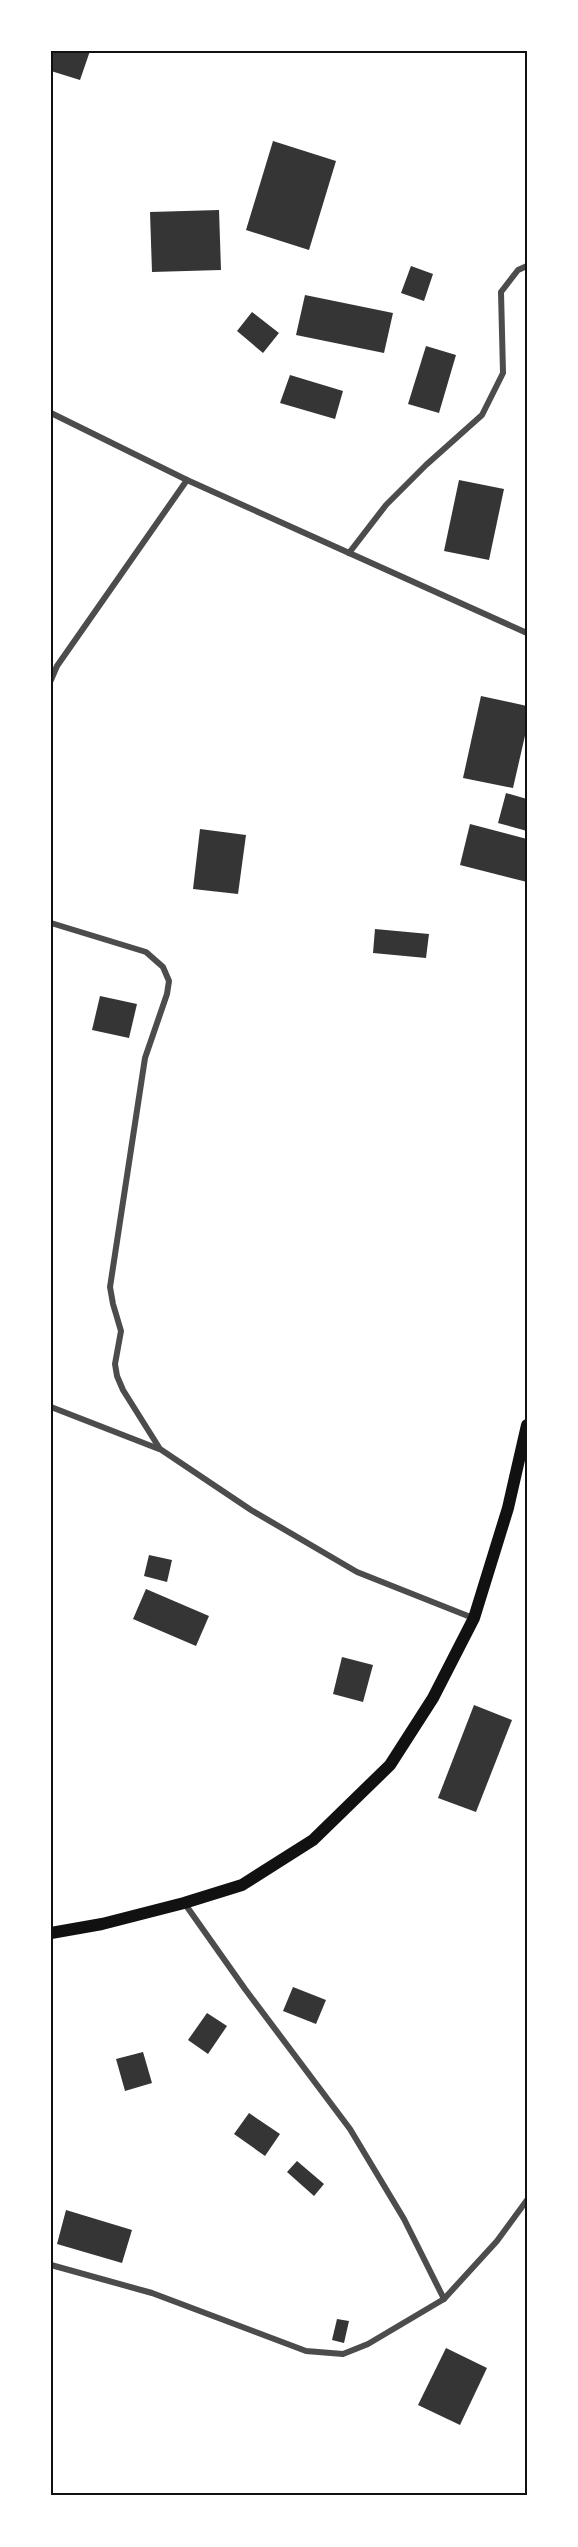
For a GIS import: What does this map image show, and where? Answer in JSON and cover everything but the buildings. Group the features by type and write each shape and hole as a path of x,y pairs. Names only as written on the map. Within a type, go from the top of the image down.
{"main road":[{"path":"51,1933 102,1924 242,1885 313,1840 390,1765 433,1698 474,1618 508,1508 527,1425"}],"street":[{"path":"349,554 386,505 426,465 482,415 503,373 501,292 518,270 527,266"},
{"path":"51,412 187,480 527,633"},
{"path":"51,680 57,666 187,480"},
{"path":"51,923 146,952 163,967 169,981 168,994 145,1058 110,1287 121,1331 115,1364 117,1376 123,1390 160,1449"},
{"path":"51,1407 160,1449 250,1510 357,1572 474,1618"},
{"path":"184,1903 245,1989 351,2129 404,2219 444,2299"},
{"path":"51,2265 152,2293 306,2351 343,2354 368,2344 444,2299 497,2241 527,2200"}]}
